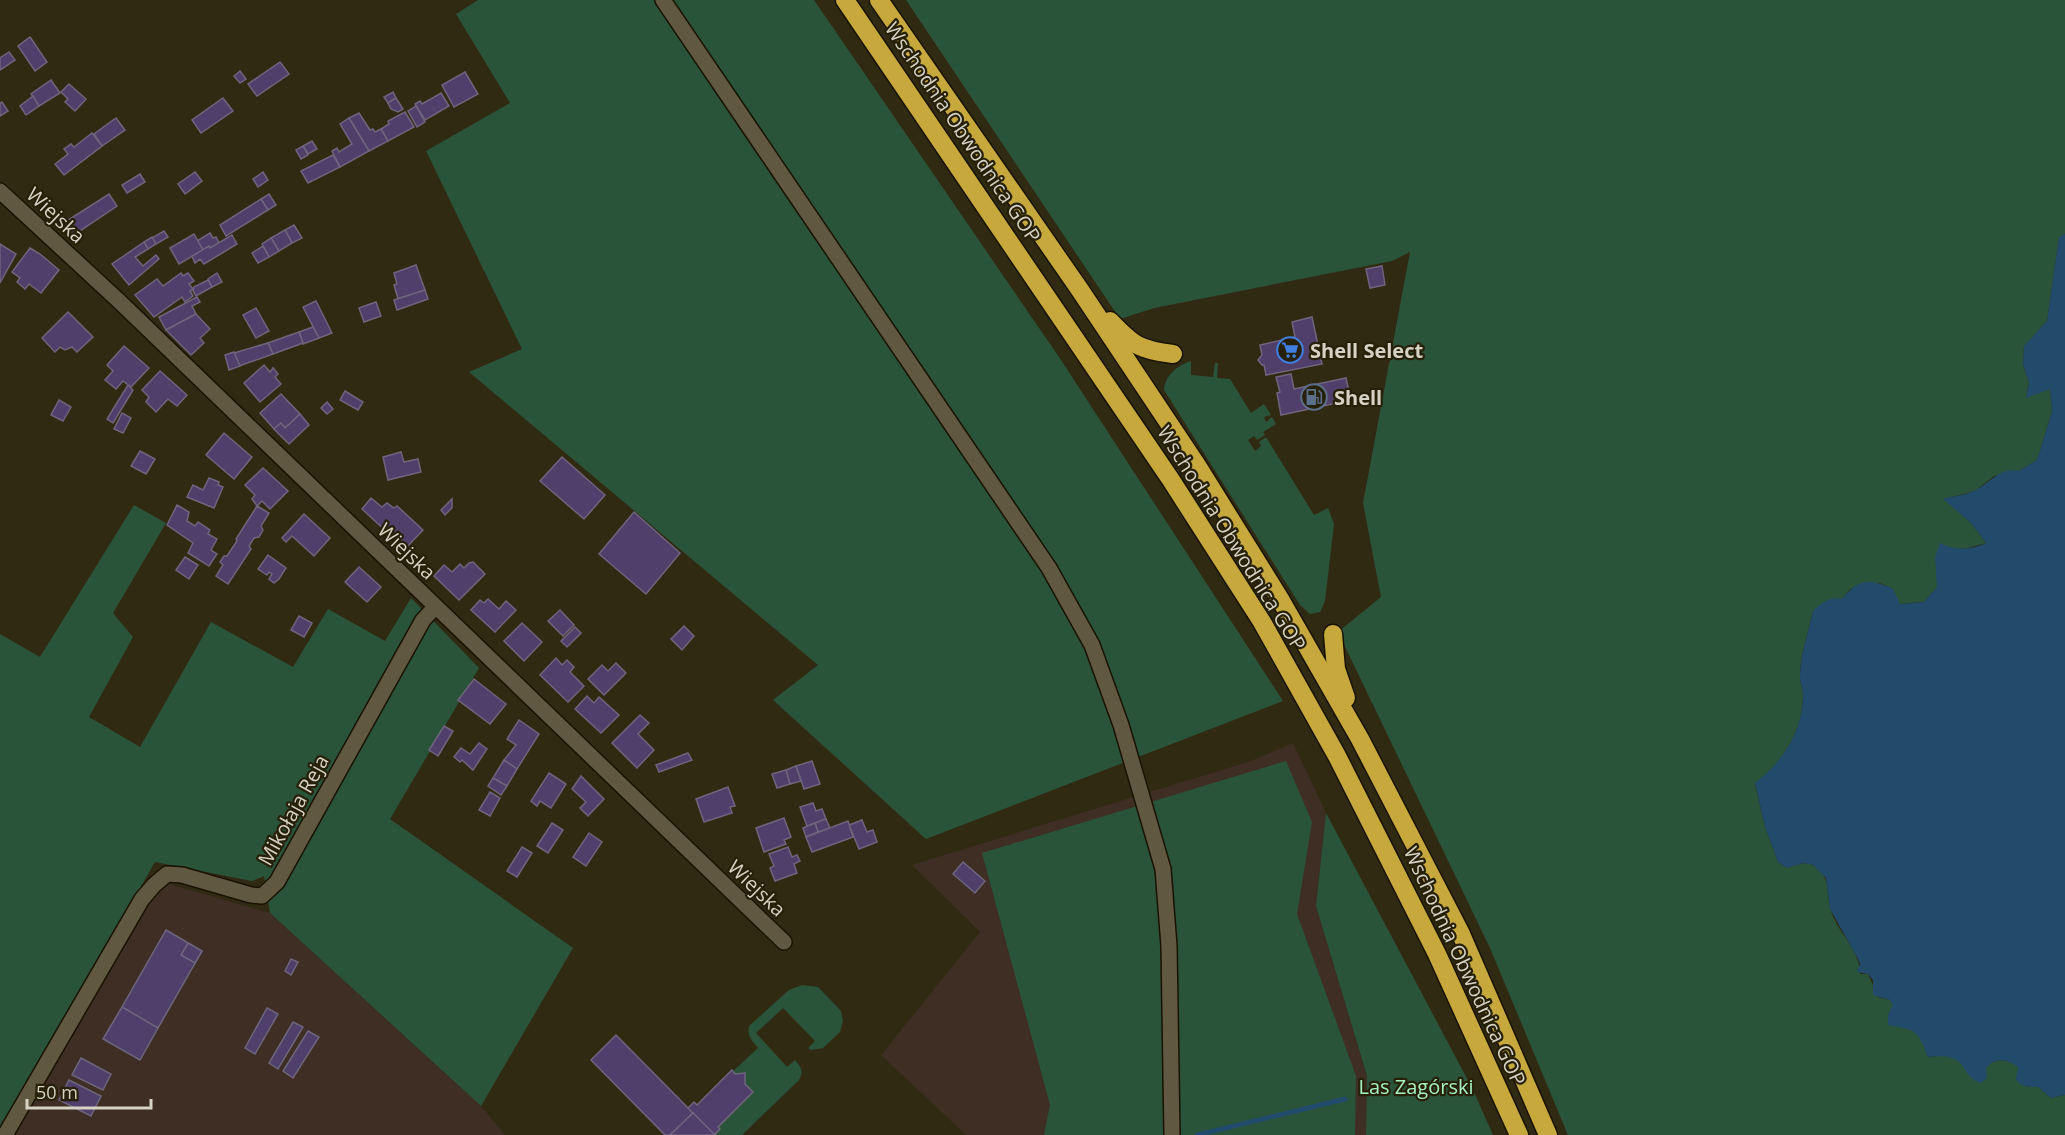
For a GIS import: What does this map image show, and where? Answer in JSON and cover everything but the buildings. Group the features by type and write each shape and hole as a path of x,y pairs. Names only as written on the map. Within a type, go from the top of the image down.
{"highway":[{"name":"Wschodnia Obwodnica GOP","path":"845,0 1165,470 1262,622 1337,756 1432,943 1519,1135"},
{"name":"Wschodnia Obwodnica GOP","path":"879,0 1080,290 1198,467 1274,588 1360,739 1461,934 1548,1135"},
{"path":"1080,290 1137,346 1151,352 1173,354"},
{"path":"1332,634 1336,669 1360,739"}],"street":[{"path":"663,0 1049,568 1092,645 1121,725 1162,869 1169,946 1172,1135"},
{"name":"Wiejska","path":"0,191 120,302 784,942"},
{"name":"Mikołaja Reja","path":"5,1135 142,899 154,885 167,874 182,875 251,895 262,896 277,882 423,620 435,607"}],"shaded area":[{"path":"1293,743 1326,813 1316,906 1367,1077 1366,1135 966,1135 881,1055 980,932 912,865 1251,761"},
{"path":"169,884 270,913 481,1106 505,1135 11,1135 150,897"}],"green space":[{"path":"478,0 814,0 1061,360 1283,701 926,839 773,700 818,665 469,372 522,349 426,151 510,103 456,14"},
{"path":"906,0 2065,0 2065,234 2059,238 2047,321 2024,346 2023,365 2029,382 2026,397 2050,389 2052,412 2037,460 2019,471 1994,476 1975,491 1944,499 1971,523 1986,543 1964,549 1950,548 1937,573 1937,587 1924,602 1899,604 1893,589 1880,583 1850,589 1842,599 1813,611 1800,668 1803,694 1799,723 1782,756 1755,784 1765,827 1778,862 1787,868 1800,864 1811,864 1823,875 1833,916 1856,956 1860,974 1868,974 1878,997 1890,1000 1894,1005 1888,1015 1912,1029 1921,1038 1928,1057 1945,1055 1985,1068 1997,1061 2010,1062 2019,1067 2016,1080 2028,1087 2038,1087 2051,1098 2065,1095 2065,1135 1568,1135 1490,948 1338,632 1381,597 1363,503 1410,252 1392,261 1154,308 1120,319"},
{"path":"1191,361 1191,375 1213,377 1215,363 1218,363 1217,378 1230,379 1251,413 1264,404 1271,415 1264,417 1266,422 1272,417 1276,424 1263,432 1265,435 1257,440 1254,436 1248,440 1255,451 1261,446 1259,442 1266,437 1314,515 1328,508 1334,524 1325,601 1320,612 1310,614 1300,605 1164,390 1173,371"},
{"path":"134,505 166,523 113,613 133,637 89,717 140,747 211,622 293,667 328,609 385,641 411,598 479,668 390,819 573,948 481,1106 270,913 264,876 252,881 155,862 0,1131 0,634 40,657"},
{"path":"1286,761 1312,822 1297,914 1356,1076 1355,1135 1044,1135 1050,1105 982,853"},
{"name":"Las Zagórski","path":"1326,813 1472,1088 1493,1135 1366,1135 1367,1076 1316,906"},
{"path":"802,985 818,987 841,1011 843,1021 840,1032 823,1048 811,1050 808,1048 815,1041 783,1008 756,1033 787,1067 795,1060 801,1069 799,1080 742,1135 664,1135 758,1048 749,1036 749,1026 789,990"}],"water":[{"path":"2065,234 2065,1095 2051,1098 2038,1087 2019,1083 2016,1080 2018,1067 2009,1062 2001,1060 1990,1064 1986,1068 1987,1078 1981,1083 1974,1080 1958,1061 1952,1058 1928,1057 1914,1032 1888,1025 1888,1015 1893,1005 1890,1000 1873,995 1873,980 1868,974 1857,972 1860,964 1858,959 1830,909 1826,878 1813,865 1803,863 1787,868 1778,862 1765,827 1755,783 1782,756 1799,723 1803,694 1800,668 1813,611 1826,601 1842,599 1854,587 1865,582 1878,583 1893,589 1900,604 1924,602 1937,587 1935,557 1940,543 1963,549 1986,543 1971,523 1943,499 1972,492 2001,473 2019,471 2037,460 2052,412 2050,389 2026,398 2029,382 2023,365 2024,346 2047,321 2059,237"}],"waterway":[{"path":"1197,1135 1345,1099"}],"place":[{"name":"Shell Select","path":"1290,350"},
{"name":"Shell","path":"1314,397"}]}
